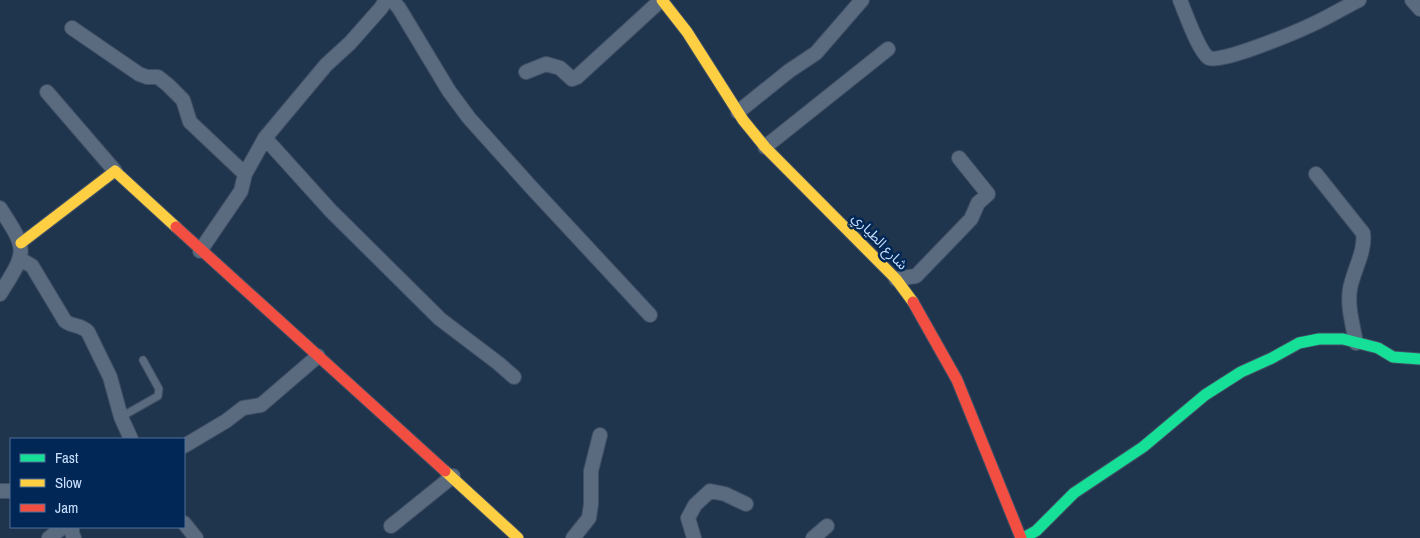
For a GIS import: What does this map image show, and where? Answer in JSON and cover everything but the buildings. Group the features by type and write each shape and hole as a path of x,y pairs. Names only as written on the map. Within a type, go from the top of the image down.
{"street":[{"path":"200,251 241,191 245,174 265,138 326,65 369,22 386,0"},
{"path":"392,0 399,8 449,91 469,118 584,246 650,315"},
{"path":"526,72 546,64 560,68 572,78 577,77 662,0"},
{"name":"شارع الطياري","path":"662,0 686,32 738,112 765,147 896,279 916,306 957,380 1022,538"},
{"path":"738,112 789,71 816,53 862,0"},
{"path":"1180,0 1202,49 1208,58 1215,60 1230,57 1312,25 1359,0"},
{"path":"1412,0 1420,9"},
{"path":"72,28 139,74 147,77 158,77 168,85 183,100 190,122 245,174"},
{"path":"765,147 888,49"},
{"path":"47,92 115,171 200,251 453,476 518,538"},
{"path":"265,138 331,211 440,319 514,377"},
{"path":"896,279 916,276 971,219 978,203 988,194 959,158"},
{"path":"21,243 115,171"},
{"path":"1316,174 1361,228 1363,233 1363,244 1352,279 1349,300 1356,342"},
{"path":"0,208 21,243 20,259 0,294"},
{"path":"20,259 32,266 65,321 68,324 84,328 88,332 110,377 121,417 131,438"},
{"path":"1022,538 1036,531 1074,493 1144,447 1205,395 1241,372 1299,343 1319,339 1343,339 1378,348 1393,357 1420,360"},
{"path":"185,445 226,421 243,408 264,403 318,356"},
{"path":"573,538 589,518 591,471 600,435"},
{"path":"391,526 453,476"},
{"path":"694,538 688,518 695,505 710,491 725,494 746,504"},
{"path":"185,523 196,538"},
{"path":"812,538 827,526"},
{"path":"49,538 61,528"}],"lane":[{"path":"121,417 158,396 159,389 143,360"}],"traffic: fast":[{"path":"1023,538 1036,531 1074,493 1143,447 1205,395 1241,372 1299,343 1319,339 1343,339 1378,348 1393,357 1420,359"}],"traffic: slow":[{"path":"662,0 687,32 743,120 765,147 896,279 913,302"},
{"path":"21,243 115,171 176,227"},
{"path":"445,471 518,538"}],"traffic: jam":[{"path":"176,227 445,471"},
{"path":"913,302 957,380 1021,538"}]}
